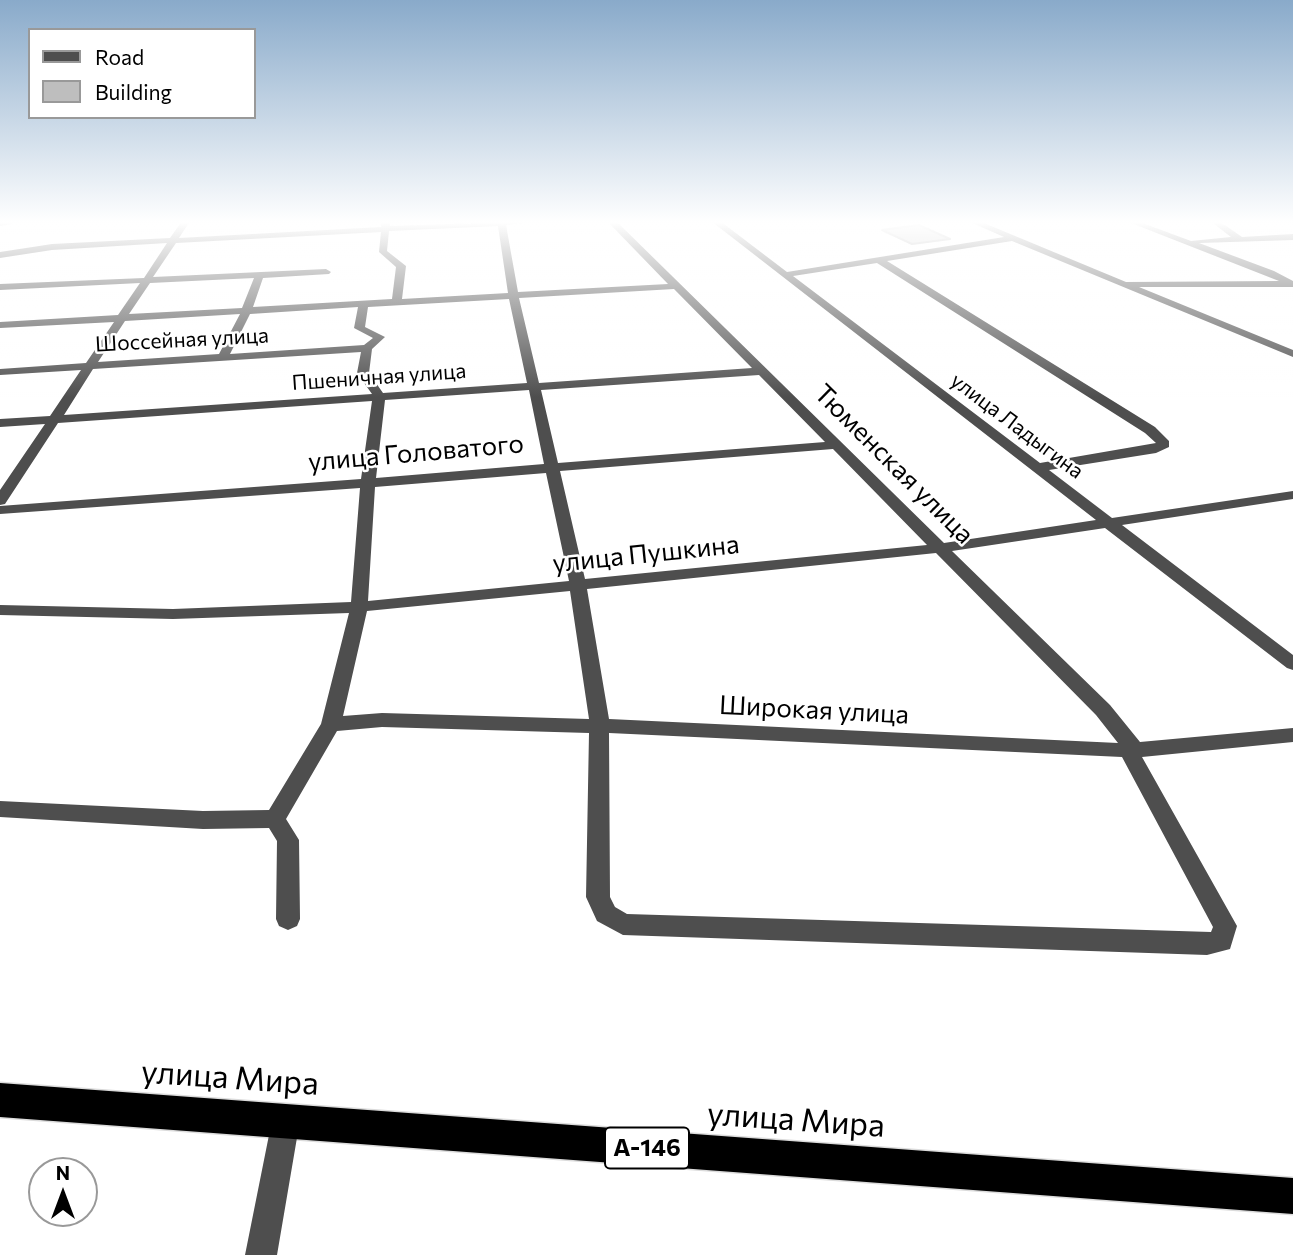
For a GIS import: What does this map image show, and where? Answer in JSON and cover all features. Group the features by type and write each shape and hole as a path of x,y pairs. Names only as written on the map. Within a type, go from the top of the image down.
{"highway":[{"name":"улица Мира","path":"0,1100 1293,1196"}],"street":[{"path":"0,501 145,280"},
{"path":"0,287 157,280"},
{"path":"223,357 246,312 257,280"},
{"path":"396,303 399,280"},
{"path":"511,280 578,586 601,726"},
{"name":"Тюменская улица","path":"601,726 598,897 600,905 613,920 639,925 1207,944 1216,943 1224,937 1222,919 1132,750 1103,710 670,280"},
{"name":"улица Ладыгина","path":"791,280 1293,664"},
{"path":"910,280 1150,430 1164,444 1156,449 1037,468"},
{"path":"1113,280 1293,354"},
{"path":"1124,284 1293,284"},
{"path":"0,325 676,286"},
{"path":"275,819 331,724 359,607 368,482 379,396 363,373 367,348 380,337 359,328 363,305"},
{"name":"Шоссейная улица","path":"0,372 367,348"},
{"name":"Пшеничная улица","path":"0,423 760,371"},
{"name":"улица Головатого","path":"0,510 835,445"},
{"name":"улица Пушкина","path":"0,610 173,614 359,607 940,548 1293,495"},
{"name":"Широкая улица","path":"331,724 382,720 601,726 1063,750 1132,750 1293,735"},
{"path":"0,809 203,820 275,819"},
{"path":"275,819 288,840 288,919"},
{"path":"261,1255 286,1120"}]}
